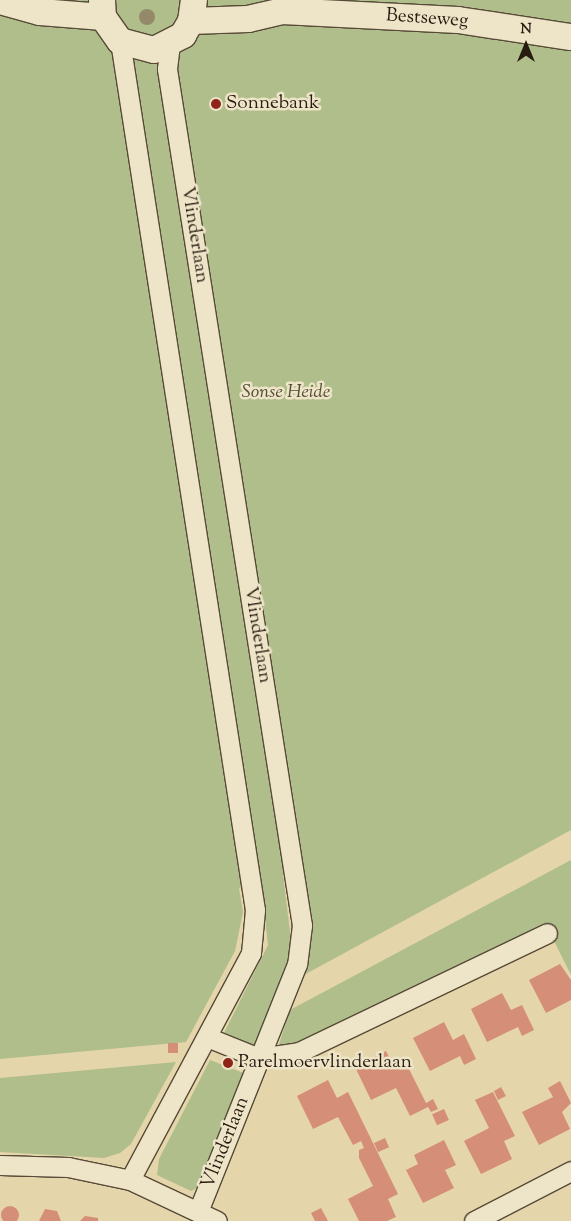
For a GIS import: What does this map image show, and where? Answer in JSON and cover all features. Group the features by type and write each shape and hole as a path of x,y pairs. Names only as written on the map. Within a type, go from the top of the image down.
{"street":[{"name":"Bestseweg","path":"259,0 282,11"},
{"path":"0,1 40,12 103,8 120,41 256,910 251,953 130,1180"},
{"name":"Bestseweg","path":"192,11 248,20 282,11 458,20 571,37"},
{"path":"120,41 145,49 170,44 192,11"},
{"name":"Vlinderlaan","path":"170,44 167,70 302,925 297,964 198,1211"},
{"path":"207,1037 259,1058 320,1044 547,934"},
{"name":"Vlinderlaan","path":"0,1165 68,1167 130,1180 216,1221"},
{"path":"474,1221 571,1171"}],"green space":[{"name":"Sonse Heide","path":"0,0 571,0 571,830 302,976 311,942 301,869 283,874 292,948 256,1047 223,1035 268,945 261,881 239,888 243,912 235,951 186,1042 0,1059"},
{"path":"571,860 571,975 545,923 313,1053 290,1054 279,1044 290,1010"},
{"path":"210,1060 246,1074 206,1183 191,1191 157,1175 159,1159"},
{"path":"176,1062 131,1144 120,1153 104,1158 0,1152 0,1078"}],"building":[{"path":"560,964 571,980 571,1000 546,1013 529,980"},
{"path":"502,993 511,1010 522,1005 534,1030 522,1036 518,1027 487,1042 471,1009"},
{"path":"444,1022 453,1040 464,1034 476,1059 464,1065 460,1056 430,1071 413,1038"},
{"path":"168,1043 178,1043 178,1053 168,1053"},
{"path":"386,1051 395,1069 406,1063 426,1103 433,1099 438,1109 431,1112 428,1107 410,1116 396,1088 371,1100 355,1067"},
{"path":"328,1080 337,1098 348,1092 398,1194 388,1199 396,1217 387,1221 359,1221 348,1199 373,1186 359,1158 359,1150 364,1148 361,1141 353,1145 338,1117 313,1129 297,1096"},
{"path":"560,1081 571,1103 562,1112 570,1129 539,1145 522,1112 553,1097 548,1088"},
{"path":"501,1087 506,1096 498,1100 494,1091"},
{"path":"493,1092 515,1136 504,1141 512,1159 481,1174 464,1141 489,1128 475,1100"},
{"path":"444,1109 449,1120 437,1125 432,1114"},
{"path":"385,1138 389,1147 378,1152 374,1143"},
{"path":"444,1140 456,1165 445,1170 454,1188 423,1203 406,1170 418,1164 414,1155"},
{"path":"10,1206 16,1209 19,1215 16,1221 10,1224 4,1221 1,1215 4,1209"},
{"path":"321,1208 328,1221 315,1221 311,1213"},
{"path":"45,1209 57,1211 61,1221 39,1221"},
{"path":"85,1216 98,1218 98,1221 80,1221"}],"place":[{"name":"Sonnebank","path":"216,104"},
{"name":"Parelmoervlinderlaan","path":"228,1063"}]}
